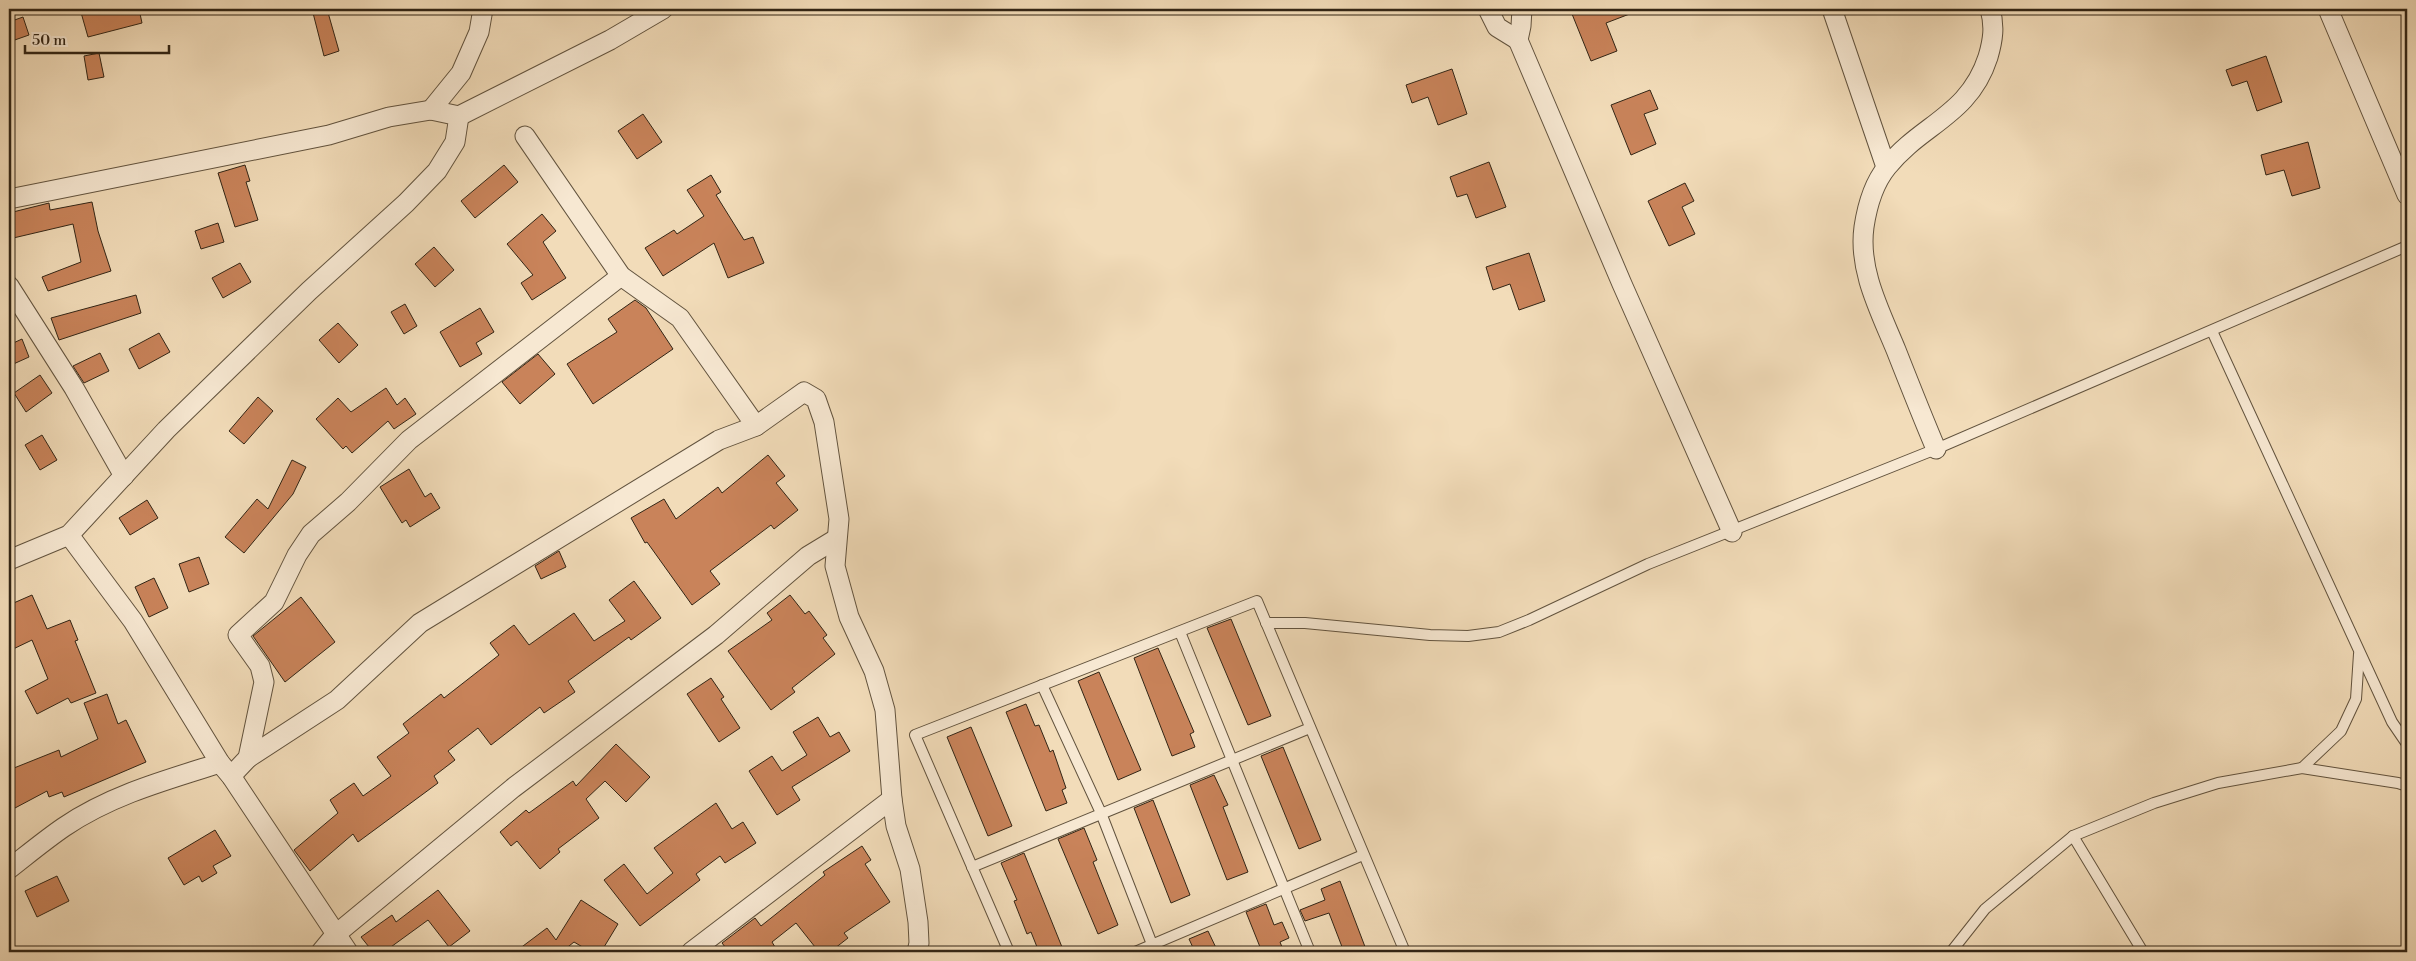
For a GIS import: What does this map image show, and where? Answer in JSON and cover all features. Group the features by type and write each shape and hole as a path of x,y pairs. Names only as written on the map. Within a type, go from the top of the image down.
{"street":[{"path":"431,110 462,73 478,32 483,9"},
{"path":"9,199 302,141 389,117 431,110 459,116 610,40 663,9"},
{"path":"1488,9 1497,27 1518,40 1622,284 1732,532"},
{"path":"1518,40 1522,9"},
{"path":"1832,9 1886,167"},
{"path":"1936,449 1870,286 1863,256 1864,227 1871,197 1886,167 1911,144 1960,105 1977,82 1993,41 1993,19 1990,9"},
{"path":"2328,9 2407,195"},
{"path":"9,560 69,535 173,423 437,171 455,142 459,116"},
{"path":"524,136 620,276 680,318 756,426"},
{"path":"248,758 264,682 263,673 238,635 274,602 297,555 311,534 348,502 410,440 620,276"},
{"path":"9,286 74,388 124,476"},
{"path":"9,869 64,827 143,787 225,770 248,758 337,700 420,623 719,440 756,426 804,392 816,399 824,422 839,519 835,566 849,617 874,671 885,710 896,826 910,869 918,922 919,943 917,952"},
{"path":"69,535 133,621 225,770 335,936 348,952"},
{"path":"321,952 335,936 513,788 716,635 808,556 836,539"},
{"path":"691,952 892,799"}],"lane":[{"path":"1266,623 1305,623 1430,635 1468,636 1499,632 1529,620 1648,564 1936,449 2407,246"},
{"path":"2212,331 2359,653 2392,722 2407,744"},
{"path":"1009,952 915,735 1257,602 1405,952"},
{"path":"1180,632 1310,952"},
{"path":"2302,768 2341,731 2356,700 2359,653"},
{"path":"1042,685 1102,814 1154,949"},
{"path":"972,867 1310,728"},
{"path":"1951,952 1985,909 2073,836 2154,803 2218,783 2302,768 2407,786"},
{"path":"2073,836 2144,952"},
{"path":"1135,952 1154,949 1363,855"}],"building":[{"path":"80,9 139,9 142,23 88,37"},
{"path":"312,9 327,9 339,51 324,56"},
{"path":"1570,9 1640,10 1606,23 1617,51 1591,61"},
{"path":"23,17 29,35 9,42 9,22"},
{"path":"99,53 104,77 88,80 84,56"},
{"path":"2266,56 2282,102 2257,111 2247,81 2232,86 2226,70"},
{"path":"1452,69 1467,114 1438,125 1428,97 1412,103 1406,85"},
{"path":"1650,90 1658,109 1644,114 1656,144 1631,155 1611,105"},
{"path":"643,114 662,142 637,159 618,131"},
{"path":"2308,142 2320,188 2292,196 2284,170 2266,175 2261,155"},
{"path":"1489,162 1506,207 1476,218 1467,194 1457,197 1450,177"},
{"path":"245,165 250,181 246,182 258,220 235,227 218,173"},
{"path":"504,165 518,182 475,218 461,201"},
{"path":"711,175 721,192 716,195 744,240 753,237 764,263 728,278 714,243 663,276 645,248 674,230 677,234 704,216 687,190"},
{"path":"1685,183 1694,201 1682,207 1695,234 1669,246 1648,201"},
{"path":"92,202 98,231 111,271 48,291 42,277 81,262 73,224 9,239 9,213 49,203 50,210"},
{"path":"542,214 556,231 543,242 566,278 532,300 521,283 533,275 507,244"},
{"path":"218,223 224,242 201,249 195,231"},
{"path":"434,247 454,270 435,287 415,264"},
{"path":"1529,253 1545,301 1519,310 1510,284 1493,290 1486,267"},
{"path":"240,263 251,282 223,298 212,278"},
{"path":"136,295 141,313 59,340 51,318"},
{"path":"635,300 646,308 673,349 593,404 567,364 617,332 608,319"},
{"path":"405,304 417,326 404,334 391,312"},
{"path":"480,308 494,332 476,343 482,354 460,367 440,332"},
{"path":"338,323 358,345 339,363 319,340"},
{"path":"159,333 170,352 139,369 129,349"},
{"path":"22,339 29,357 9,366 9,345"},
{"path":"100,353 109,371 84,383 73,366"},
{"path":"538,354 555,374 520,404 502,382"},
{"path":"40,375 52,393 26,412 14,393"},
{"path":"386,388 397,405 405,398 416,414 394,429 388,421 352,453 346,446 343,449 316,419 338,398 351,412"},
{"path":"258,397 273,411 244,444 229,431"},
{"path":"42,435 57,460 40,470 25,445"},
{"path":"768,455 785,476 776,483 798,510 774,529 771,525 710,571 720,584 692,605 647,542 645,543 631,518 664,499 676,519 718,487 722,493"},
{"path":"292,460 306,467 293,494 244,553 225,537 257,499 268,509"},
{"path":"409,469 425,497 431,493 440,508 410,527 406,520 402,523 380,487"},
{"path":"147,500 158,518 130,535 119,518"},
{"path":"559,551 566,567 541,579 535,566"},
{"path":"199,557 209,584 189,592 179,564"},
{"path":"154,578 168,608 149,617 135,587"},
{"path":"634,581 661,618 631,640 629,637 568,681 575,692 544,713 540,707 491,745 478,728 448,751 455,760 434,776 438,783 358,842 353,834 310,871 294,850 338,813 330,800 354,783 363,796 391,776 377,757 409,733 403,724 441,694 444,698 499,655 490,643 514,625 529,645 574,613 594,641 625,621 609,600"},
{"path":"32,595 47,629 70,620 78,640 75,641 96,693 71,703 68,698 37,714 25,691 48,679 32,640 9,651 9,605"},
{"path":"790,595 805,614 809,611 827,635 823,638 835,654 792,688 795,692 771,710 728,651 772,620 767,613"},
{"path":"301,597 335,642 285,682 253,636"},
{"path":"1231,619 1271,716 1248,725 1207,628"},
{"path":"1158,648 1194,732 1190,734 1195,747 1172,756 1134,658"},
{"path":"1099,672 1141,770 1118,780 1078,681"},
{"path":"711,678 724,697 721,699 740,728 719,742 687,694"},
{"path":"107,694 118,724 126,720 146,762 64,797 62,792 49,797 47,791 15,808 9,796 9,770 59,750 61,757 98,739 84,703"},
{"path":"1026,704 1035,726 1039,725 1050,752 1053,750 1066,788 1062,790 1067,803 1046,811 1006,712"},
{"path":"818,717 830,737 839,732 850,751 792,787 800,800 777,815 749,771 772,756 782,771 807,755 793,732"},
{"path":"971,727 1012,826 988,836 947,737"},
{"path":"616,744 650,777 626,802 605,781 586,799 599,818 558,849 560,852 540,869 517,841 511,846 500,832 526,810 529,813 573,781 576,786"},
{"path":"1283,747 1321,840 1299,849 1261,756"},
{"path":"1214,775 1228,805 1223,807 1248,872 1227,880 1190,785"},
{"path":"1153,800 1190,895 1171,903 1134,808"},
{"path":"716,803 732,829 743,822 756,843 725,863 720,856 696,874 700,880 640,926 604,880 624,864 647,894 673,873 654,848"},
{"path":"1084,828 1097,860 1093,862 1118,925 1098,934 1058,839"},
{"path":"215,830 231,856 213,866 217,873 202,882 199,876 184,885 168,858"},
{"path":"862,846 871,860 865,864 890,902 844,933 848,938 830,952 819,952 796,923 772,942 778,952 729,952 722,943 755,918 761,926 825,875 823,872"},
{"path":"1024,853 1064,952 1039,952 1031,932 1027,934 1014,901 1017,900 1001,863"},
{"path":"57,876 69,901 37,917 25,891"},
{"path":"1340,881 1367,952 1344,952 1329,913 1305,921 1300,910 1325,900 1321,889"},
{"path":"438,890 470,931 449,947 428,920 384,952 373,952 361,937 392,915 396,922"},
{"path":"581,900 618,924 601,952 591,952 574,942 564,950 565,952 515,952 547,928 556,940"},
{"path":"1266,904 1274,925 1282,922 1289,938 1280,942 1284,952 1262,952 1246,912"},
{"path":"1208,931 1218,952 1195,952 1189,939"}]}
